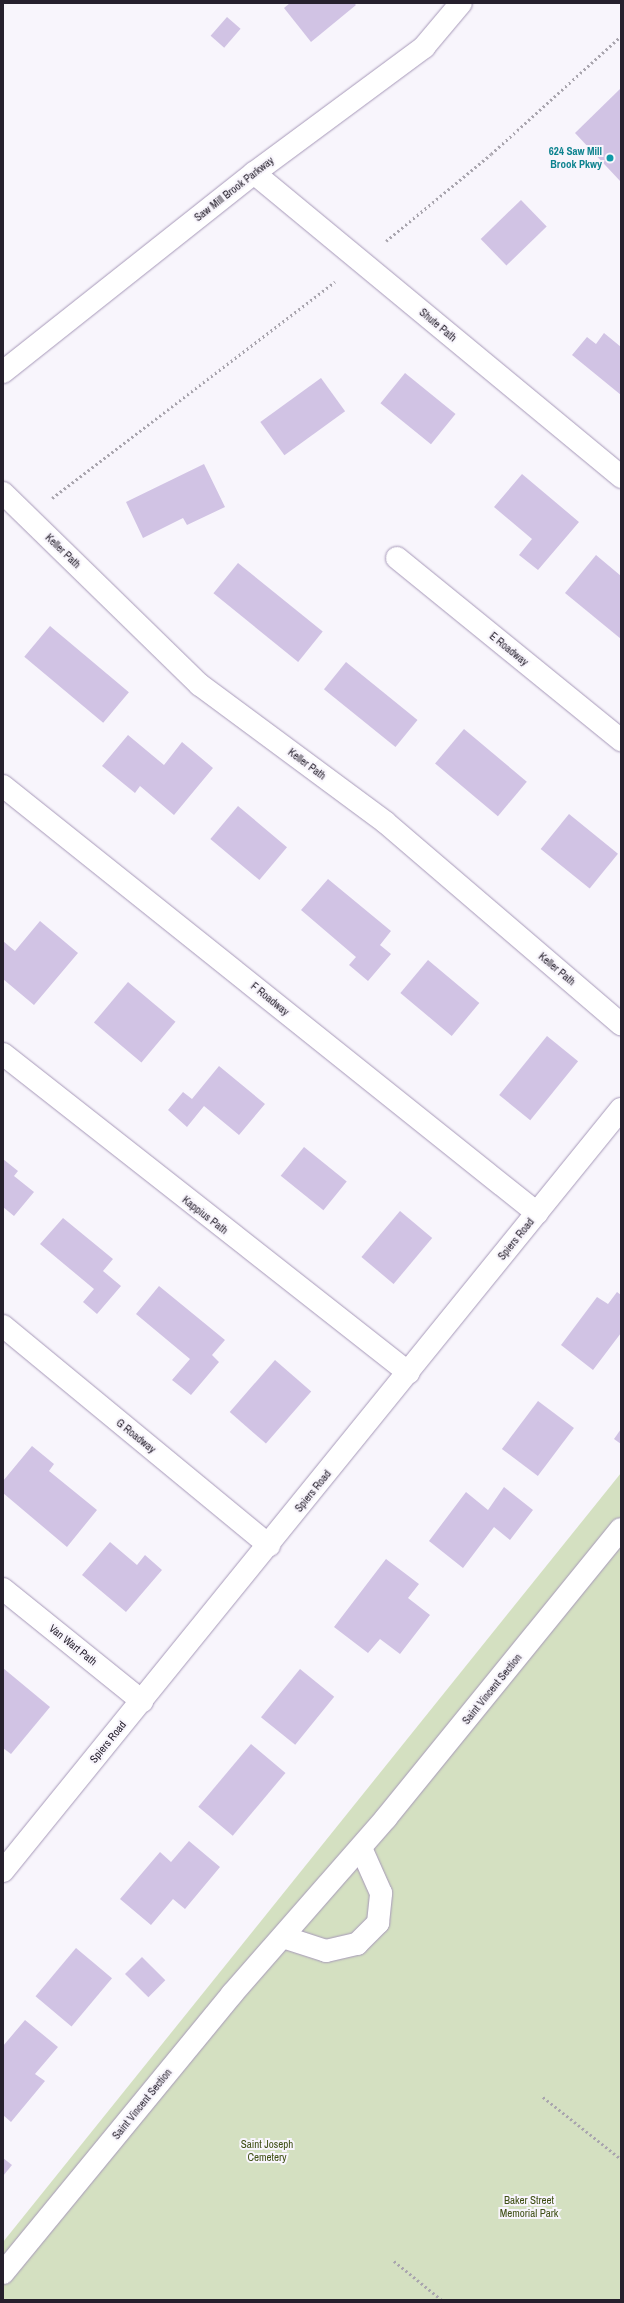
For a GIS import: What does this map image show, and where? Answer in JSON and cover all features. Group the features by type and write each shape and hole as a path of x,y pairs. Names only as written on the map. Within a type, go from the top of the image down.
{"street":[{"name":"Saw Mill Brook Parkway","path":"3,372 254,173 424,47 461,3"},
{"name":"Shute Path","path":"254,173 621,477"},
{"name":"Keller Path","path":"3,493 200,686 385,822 621,1024"},
{"name":"E Roadway","path":"397,558 621,740"},
{"name":"F Roadway","path":"3,786 537,1213"},
{"name":"Kappius Path","path":"3,1054 409,1373"},
{"name":"Spiers Road","path":"6,1862 142,1701 621,1110"},
{"name":"G Roadway","path":"3,1326 269,1545"},
{"name":"Saint Vincent Section","path":"3,2273 232,1994 361,1848 621,1529"},
{"name":"Van Wart Path","path":"3,1589 142,1701"},
{"path":"283,1937 326,1951 357,1944 378,1923 381,1893 361,1848"}],"path":[{"path":"26,515 80,479 362,262 490,154 621,36"},
{"path":"543,2097 621,2158"},
{"path":"394,2261 442,2300"}],"green space":[{"name":"Saint Joseph Cemetery","path":"621,1473 621,2300 3,2300 3,2242"}],"building":[{"path":"290,3 354,3 356,5 311,42 284,8"},
{"path":"227,17 241,29 224,48 211,36"},
{"name":"624 Saw Mill Brook Pkwy","path":"621,88 621,182 575,133"},
{"path":"521,200 547,227 506,266 481,239"},
{"path":"604,333 621,347 621,395 572,355 587,337 596,344"},
{"path":"405,373 456,414 431,444 380,403"},
{"path":"321,378 345,411 284,455 260,422"},
{"path":"204,464 225,507 187,525 183,518 143,538 126,502"},
{"path":"522,474 579,522 538,570 519,555 532,539 494,507"},
{"path":"596,555 621,576 621,639 565,593"},
{"path":"238,563 323,632 298,662 213,593"},
{"path":"50,626 129,692 103,723 24,657"},
{"path":"346,662 417,720 395,747 324,689"},
{"path":"464,729 527,782 498,816 435,763"},
{"path":"128,735 164,765 182,742 213,768 174,815 140,786 135,793 102,766"},
{"path":"238,806 287,847 259,880 210,839"},
{"path":"569,814 618,854 590,889 541,849"},
{"path":"328,879 391,931 380,945 391,954 368,981 349,965 356,957 301,910"},
{"path":"40,921 78,953 34,1005 3,979 3,941 15,951"},
{"path":"428,960 479,1003 452,1036 400,993"},
{"path":"128,982 175,1022 141,1062 94,1023"},
{"path":"547,1036 578,1061 530,1120 499,1095"},
{"path":"219,1066 265,1104 239,1135 204,1106 187,1127 168,1110 183,1092 192,1099"},
{"path":"304,1147 347,1182 323,1210 281,1176"},
{"path":"3,1159 18,1171 14,1176 34,1192 14,1216 3,1207"},
{"path":"400,1211 432,1238 394,1284 361,1257"},
{"path":"63,1218 113,1259 103,1271 121,1286 97,1314 83,1302 94,1289 40,1244"},
{"path":"159,1286 225,1340 212,1355 219,1362 191,1395 172,1380 190,1359 136,1314"},
{"path":"617,1292 621,1295 621,1333 593,1370 561,1345 597,1297 608,1304"},
{"path":"275,1360 311,1391 266,1444 230,1412"},
{"path":"538,1401 574,1428 538,1476 502,1449"},
{"path":"621,1429 621,1444 614,1439"},
{"path":"32,1446 54,1464 49,1471 97,1510 67,1547 3,1493 3,1481"},
{"path":"504,1487 533,1510 510,1540 494,1527 463,1568 429,1541 466,1492 488,1510"},
{"path":"110,1542 137,1565 145,1555 162,1570 126,1612 82,1575"},
{"path":"386,1559 419,1584 408,1598 430,1615 400,1654 380,1639 368,1653 334,1627"},
{"path":"3,1668 50,1707 11,1754 3,1748"},
{"path":"300,1669 334,1697 295,1745 261,1717"},
{"path":"251,1744 285,1773 233,1836 198,1807"},
{"path":"189,1841 220,1867 185,1909 173,1899 151,1925 120,1899 160,1852 171,1862"},
{"path":"76,1948 112,1978 72,2026 36,1996"},
{"path":"142,1957 165,1980 148,1997 125,1974"},
{"path":"25,2020 58,2047 35,2074 45,2081 11,2122 3,2115 3,2046"},
{"path":"3,2158 12,2165 3,2176"}],"place":[{"name":"624 Saw Mill Brook Pkwy","path":"610,158"}],"park label":[{"name":"Baker Street Memorial Park","path":"529,2207"}]}
